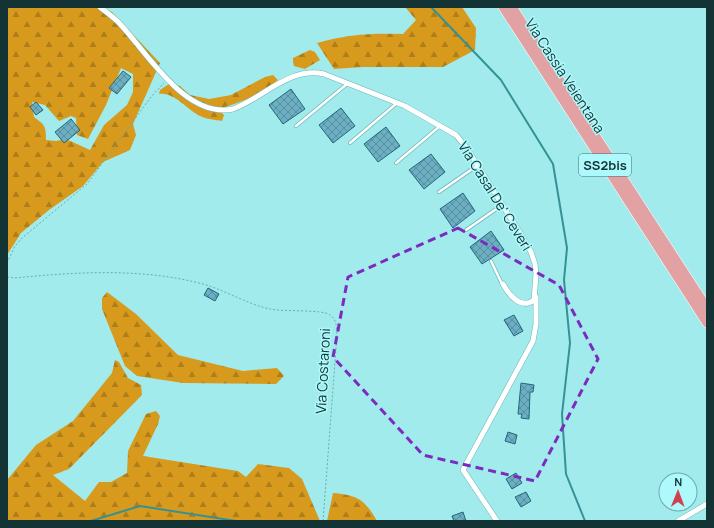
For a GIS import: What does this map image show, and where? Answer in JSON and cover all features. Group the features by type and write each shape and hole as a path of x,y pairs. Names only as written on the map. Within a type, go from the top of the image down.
{"highway":[{"name":"Via Cassia Veientana","path":"503,7 707,323"},
{"name":"Via Cassia Veientana","path":"512,7 707,308"}],"street":[{"name":"Via Casal De' Ceveri","path":"100,7 120,24 167,80 181,93 198,103 222,110 238,107 300,74 316,72 398,102 440,126 462,141 531,252 535,264 536,274 534,298 532,302 521,303 514,299 503,284"},
{"path":"497,521 463,470 533,341 536,324 536,274"},
{"path":"678,521 707,504"}],"lane":[{"path":"296,126 347,84"},
{"path":"350,142 398,102"},
{"path":"396,163 440,126"},
{"path":"439,192 478,165"},
{"path":"466,230 503,205"},
{"path":"491,261 503,284"}],"path":[{"path":"7,263 15,246 22,238 88,184 151,97 167,80"},
{"name":"Via Costaroni","path":"7,277 15,278 66,273 110,272 171,277 214,287 268,309 324,312 330,314 336,323 336,349 323,521"}],"highlighted area":[{"path":"458,228 559,285 598,359 535,481 423,455 333,357 348,277"}],"green space":[{"path":"7,7 102,7 112,12 160,63 133,124 136,135 130,150 103,162 83,186 49,210 21,233 7,255","holes":["121,68 133,74 133,92 127,105 104,125 90,150 66,139 56,141 46,140 44,126 34,117 32,102 45,105 59,121 71,116 76,118 77,135 88,139 106,105"]},
{"path":"405,7 462,7 476,28 475,50 443,67 363,67 334,69 317,43 360,35 403,34 416,20"},
{"path":"310,50 315,52 320,60 305,69 294,66 293,58"},
{"path":"273,75 278,80 265,90 242,101 218,109 224,115 222,121 200,116 176,98 165,94 159,94 160,90 169,84 180,86 190,95 209,99 231,95 265,77"},
{"path":"107,292 136,314 178,355 243,371 277,368 284,376 276,384 183,383 137,376 125,366 102,309 102,298"},
{"path":"115,360 119,362 128,378 141,385 142,395 69,469 53,475 85,501 99,482 111,482 127,473 128,451 146,414 156,411 160,416 158,424 143,456 238,471 246,477 258,464 289,468 302,479 320,521 7,521 7,480 36,445 73,421 112,373"},
{"path":"333,493 349,495 360,500 369,508 377,521 327,521"}],"building":[{"path":"123,71 131,77 117,94 109,88"},
{"path":"291,89 305,109 283,124 269,105"},
{"path":"36,102 43,110 36,115 30,107"},
{"path":"341,108 355,126 333,143 319,125"},
{"path":"71,119 80,130 64,143 55,132"},
{"path":"386,127 400,146 378,162 364,144"},
{"path":"431,154 445,172 424,189 409,170"},
{"path":"463,193 475,211 453,228 440,209"},
{"path":"491,231 504,250 482,264 470,247"},
{"path":"208,288 219,294 215,301 204,295"},
{"path":"514,315 523,331 514,336 504,320"},
{"path":"521,383 534,385 533,392 530,392 529,419 521,418 522,414 518,414"},
{"path":"508,432 517,435 515,444 505,441"},
{"path":"516,473 522,483 512,489 506,479"},
{"path":"526,492 531,501 521,507 515,497"},
{"path":"463,512 466,521 454,521 452,516"}],"waterway":[{"path":"431,7 501,80 553,164 567,248 564,280 570,343 562,414 566,474 585,521"},
{"path":"91,521 140,506 236,521"}]}
